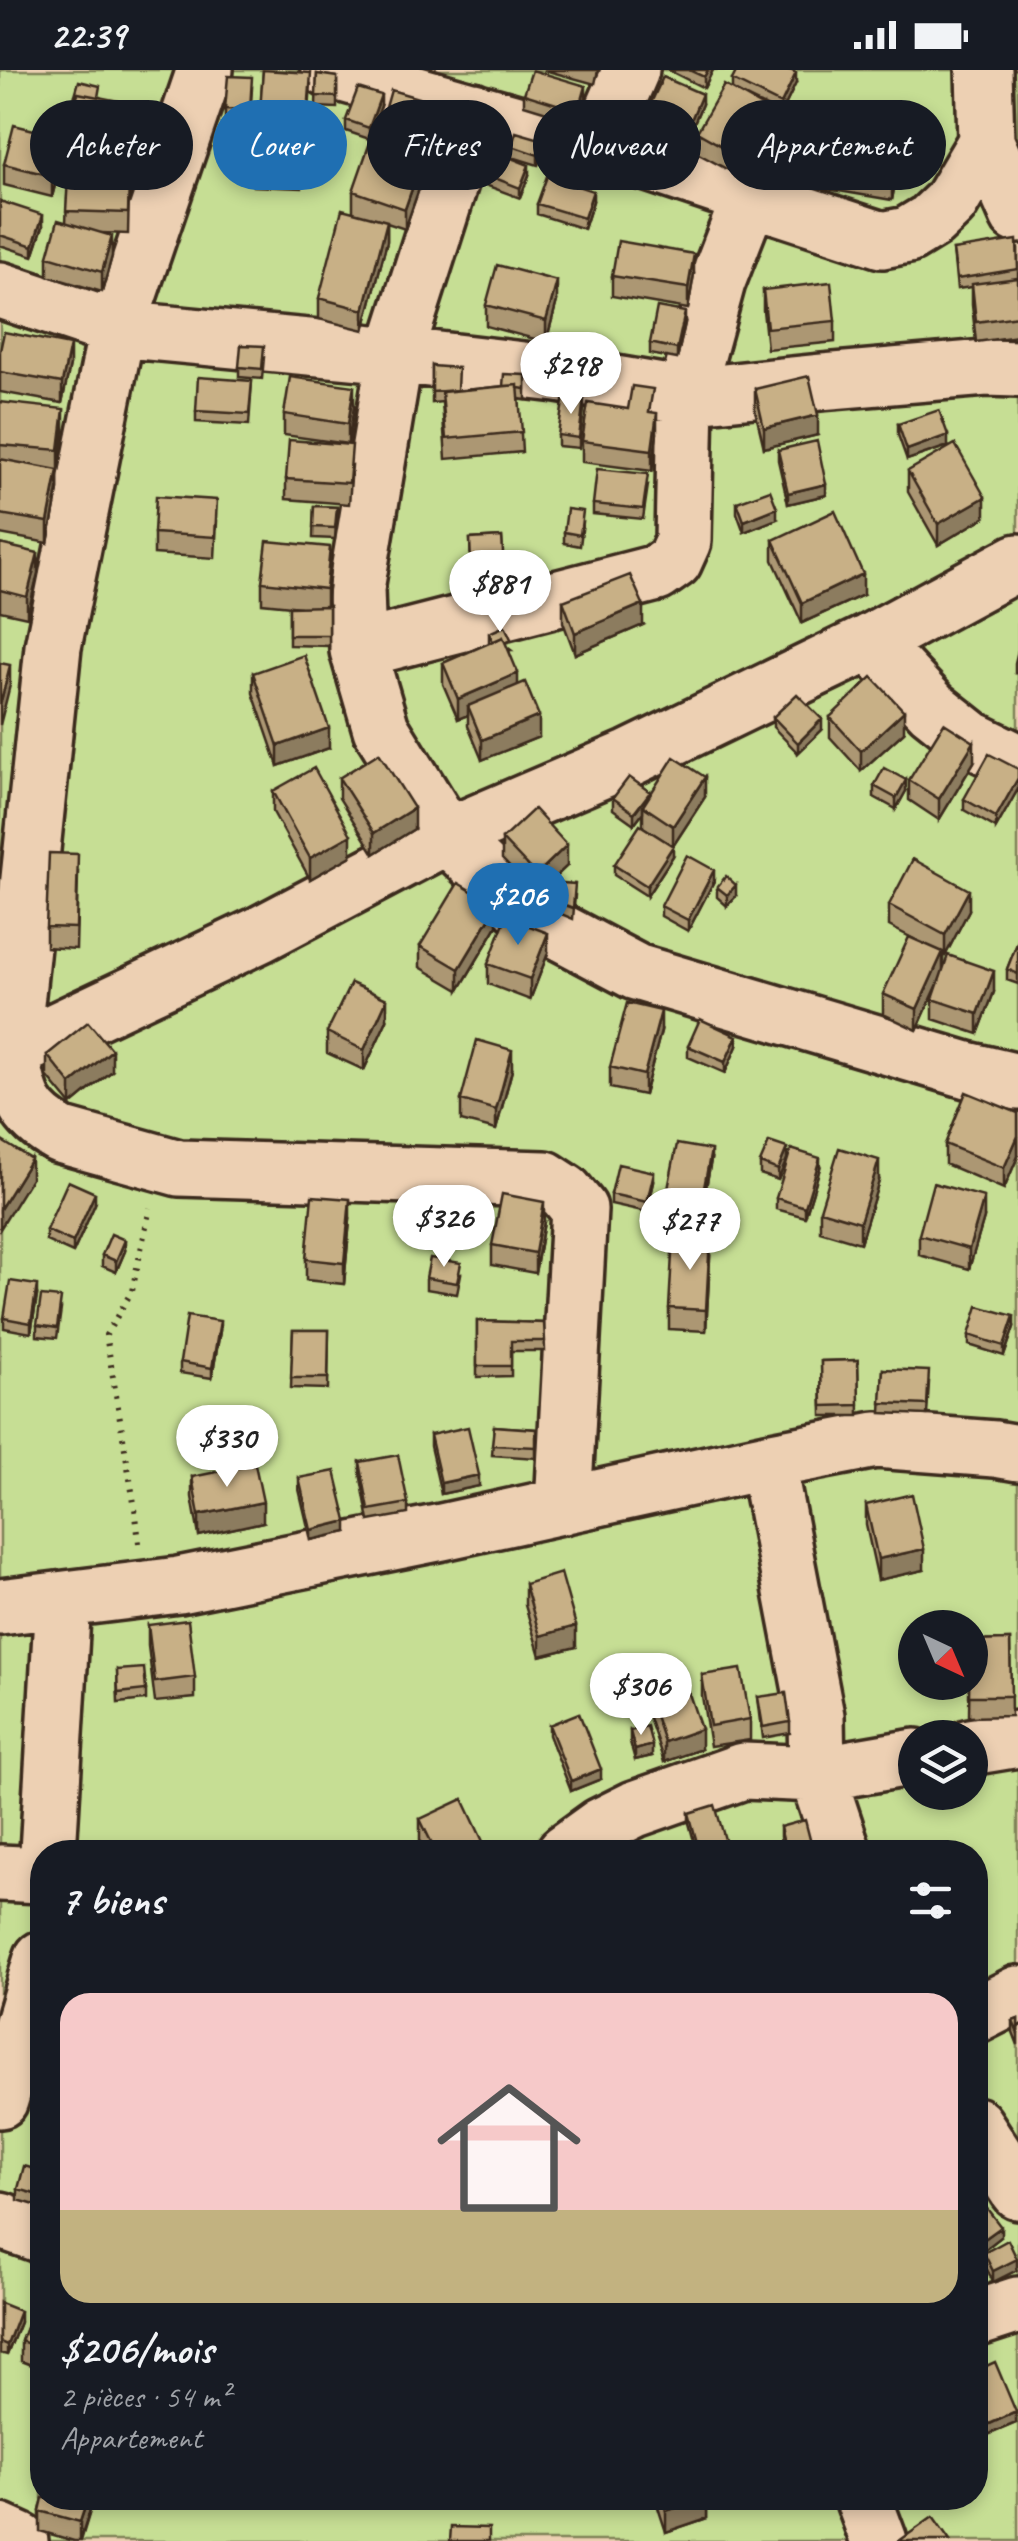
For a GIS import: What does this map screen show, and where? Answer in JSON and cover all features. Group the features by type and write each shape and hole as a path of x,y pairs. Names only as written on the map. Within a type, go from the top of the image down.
{"street":[{"path":"205,70 117,330 53,647 5,1055 19,1096 43,1126 60,1135 180,1168 545,1178 565,1192 580,1209 563,1506"},
{"path":"329,70 437,100"},
{"path":"618,100 631,70"},
{"path":"984,70 986,142 1018,216"},
{"path":"701,181 882,240 908,235 931,221 950,203 986,142"},
{"path":"448,190 395,356 356,589 358,650 381,729 447,836 530,916 636,972 1018,1082"},
{"path":"358,650 657,572 674,561 683,541 686,396 717,282 750,197"},
{"path":"0,290 117,330 556,374 686,396 967,369 1018,369"},
{"path":"5,1055 259,935 447,836 630,758 870,642 1018,562"},
{"path":"870,642 932,708 970,739 1018,762"},
{"path":"0,1607 179,1585 876,1440 1018,1454"},
{"path":"766,1461 816,1716 816,1774 838,1840"},
{"path":"49,1840 64,1600"},
{"path":"988,1744 1018,1739"},
{"path":"582,1840 635,1809 744,1770 816,1774 898,1760"},
{"path":"0,1873 30,1874"},
{"path":"988,2009 1018,1994"},
{"path":"0,2100 30,1999"},
{"path":"988,2145 1018,2191"},
{"path":"0,2220 30,2231"},
{"path":"988,2315 1018,2305"},
{"path":"868,2510 879,2541"},
{"path":"0,2532 20,2541"}],"path":[{"path":"143,1590 136,1515 106,1335 132,1292 160,1163"}],"green space":[{"path":"0,70 1018,70 1018,2541 0,2541"}],"building":[{"path":"263,70 311,73 309,100 261,100"},
{"path":"532,70 586,86 582,100 543,100 524,94"},
{"path":"689,70 708,70 704,77"},
{"path":"737,70 796,73 783,100 773,100 732,80"},
{"path":"317,74 337,77 337,97 316,96"},
{"path":"228,76 252,77 251,100 226,100"},
{"path":"663,77 702,94 699,100 652,100"},
{"path":"79,81 100,86 98,97 75,95"},
{"path":"724,85 751,100 721,100 721,146 701,134 701,125"},
{"path":"358,88 381,95 379,100 367,100 367,127 347,117"},
{"path":"391,90 425,100 388,100"},
{"path":"78,93 114,100 76,100"},
{"path":"14,125 30,129 30,170 4,164"},
{"path":"516,132 533,137 533,153 513,146"},
{"path":"367,151 367,190 412,190 405,209 353,191"},
{"path":"513,159 529,165 520,188 513,185"},
{"path":"67,190 129,190 128,213 66,211"},
{"path":"542,190 593,191 584,218 537,204"},
{"path":"0,201 43,215 33,246 0,235"},
{"path":"342,209 387,221 364,310 319,298"},
{"path":"58,220 112,236 102,272 48,256"},
{"path":"1017,240 1018,269 957,279 953,250"},
{"path":"618,241 694,254 688,288 612,276"},
{"path":"497,265 557,281 546,321 486,305"},
{"path":"1018,278 1018,316 976,322 972,284"},
{"path":"831,282 835,321 767,328 763,290"},
{"path":"657,307 685,312 677,349 650,343"},
{"path":"4,332 70,345 62,383 0,372"},
{"path":"241,345 264,346 262,369 239,367"},
{"path":"432,366 458,368 457,390 432,392"},
{"path":"504,374 526,375 526,389 503,386"},
{"path":"809,376 818,415 764,428 755,389"},
{"path":"198,377 252,381 249,414 196,411"},
{"path":"290,377 354,386 348,424 284,414"},
{"path":"518,385 522,432 446,439 442,392"},
{"path":"632,386 653,389 649,412 657,413 652,450 582,441 588,403 628,409"},
{"path":"564,395 584,398 579,438 558,435"},
{"path":"0,402 64,409 59,450 0,445"},
{"path":"939,410 948,435 907,450 898,424"},
{"path":"289,440 352,445 349,483 286,479"},
{"path":"817,441 826,484 788,493 778,450"},
{"path":"955,444 985,497 938,524 908,471"},
{"path":"0,459 58,470 48,522 0,514"},
{"path":"597,469 648,474 643,509 593,504"},
{"path":"770,490 777,508 744,521 737,502"},
{"path":"156,496 217,500 215,537 154,533"},
{"path":"314,506 337,507 335,528 313,527"},
{"path":"567,509 583,511 580,535 564,532"},
{"path":"835,511 863,574 802,603 773,540"},
{"path":"502,537 505,583 472,585 470,539"},
{"path":"267,541 330,547 326,589 262,582"},
{"path":"0,544 38,553 27,597 0,590"},
{"path":"630,575 643,604 575,633 563,601"},
{"path":"329,606 329,635 289,635 289,607"},
{"path":"505,626 511,639 505,642 503,637 493,642 489,633"},
{"path":"503,637 518,673 458,699 443,663"},
{"path":"304,655 329,728 278,746 253,673"},
{"path":"0,663 10,665 0,705"},
{"path":"872,677 904,711 861,751 830,717"},
{"path":"525,682 539,716 482,740 468,706"},
{"path":"797,694 822,719 798,743 773,717"},
{"path":"944,723 974,742 939,799 909,780"},
{"path":"379,753 414,808 374,833 339,778"},
{"path":"989,754 1018,769 1018,778 996,817 964,799"},
{"path":"674,757 705,777 673,826 643,806"},
{"path":"314,768 351,835 310,858 273,791"},
{"path":"884,768 906,780 896,798 874,786"},
{"path":"629,777 650,792 634,813 613,798"},
{"path":"534,809 567,845 536,875 502,839"},
{"path":"640,825 673,846 647,886 614,865"},
{"path":"49,853 78,854 76,928 46,927"},
{"path":"687,855 714,870 688,920 661,906"},
{"path":"913,859 969,890 945,935 889,905"},
{"path":"726,876 736,885 727,895 717,887"},
{"path":"548,882 575,884 573,908 549,899"},
{"path":"458,883 497,906 459,969 420,946"},
{"path":"506,917 548,933 530,979 488,964"},
{"path":"909,937 943,952 917,1009 883,994"},
{"path":"1018,941 1018,974 1007,969"},
{"path":"948,955 994,971 978,1014 933,999"},
{"path":"351,983 387,999 364,1050 327,1032"},
{"path":"627,1003 661,1011 644,1075 610,1067"},
{"path":"700,1019 737,1036 725,1062 688,1046"},
{"path":"88,1022 112,1050 71,1084 47,1055"},
{"path":"477,1040 512,1050 496,1110 461,1100"},
{"path":"966,1092 1018,1113 1018,1136 1004,1168 945,1144"},
{"path":"2,1141 31,1159 0,1209 0,1144"},
{"path":"769,1142 787,1148 778,1170 760,1163"},
{"path":"677,1144 711,1150 701,1204 666,1199"},
{"path":"839,1148 879,1160 860,1222 820,1210"},
{"path":"791,1149 820,1158 805,1207 776,1198"},
{"path":"618,1164 654,1172 647,1202 611,1194"},
{"path":"68,1181 95,1193 73,1242 46,1230"},
{"path":"933,1183 984,1197 969,1249 919,1235"},
{"path":"502,1194 544,1202 535,1253 492,1245"},
{"path":"312,1196 350,1199 344,1263 306,1259"},
{"path":"454,1205 474,1208 472,1229 451,1227"},
{"path":"111,1234 125,1240 116,1261 102,1255"},
{"path":"673,1236 710,1237 706,1310 669,1308"},
{"path":"430,1258 461,1263 457,1283 426,1278"},
{"path":"10,1281 37,1285 31,1323 4,1318"},
{"path":"41,1296 61,1298 57,1328 37,1325"},
{"path":"978,1306 1014,1316 1004,1346 969,1335"},
{"path":"187,1316 220,1321 212,1368 180,1362"},
{"path":"477,1321 544,1323 545,1341 511,1341 511,1366 477,1366"},
{"path":"293,1330 329,1330 328,1378 291,1378"},
{"path":"858,1360 859,1405 822,1406 821,1361"},
{"path":"883,1369 929,1371 927,1405 881,1403"},
{"path":"494,1426 536,1429 536,1447 492,1445"},
{"path":"468,1427 479,1475 441,1483 430,1435"},
{"path":"398,1455 408,1503 369,1510 360,1462"},
{"path":"255,1464 263,1502 199,1515 192,1477"},
{"path":"335,1471 347,1521 311,1530 299,1478"},
{"path":"912,1494 924,1549 878,1559 866,1505"},
{"path":"561,1573 576,1626 540,1636 525,1584"},
{"path":"188,1620 195,1677 155,1682 148,1625"},
{"path":"1010,1640 1011,1696 988,1696 988,1641"},
{"path":"144,1668 146,1690 118,1693 117,1670"},
{"path":"741,1669 750,1719 710,1726 702,1675"},
{"path":"683,1676 701,1729 664,1742 646,1689"},
{"path":"786,1693 790,1722 763,1727 758,1697"},
{"path":"579,1713 601,1769 571,1781 549,1725"},
{"path":"647,1726 652,1745 635,1750 630,1731"},
{"path":"463,1799 482,1840 430,1840 420,1819"},
{"path":"715,1805 725,1840 696,1840 689,1813"},
{"path":"805,1820 810,1840 783,1840 780,1827"},
{"path":"24,2166 30,2168 30,2192 18,2189"},
{"path":"988,2210 1001,2227 988,2236"},
{"path":"1008,2240 1017,2259 993,2271 988,2251"},
{"path":"0,2303 20,2311 7,2345 0,2342"},
{"path":"30,2317 30,2344 21,2341"},
{"path":"995,2362 1016,2412 988,2425 988,2365"},
{"path":"40,2510 84,2510 80,2522"},
{"path":"933,2517 950,2541 899,2541"},
{"path":"451,2527 489,2528 489,2541 450,2541"}]}
